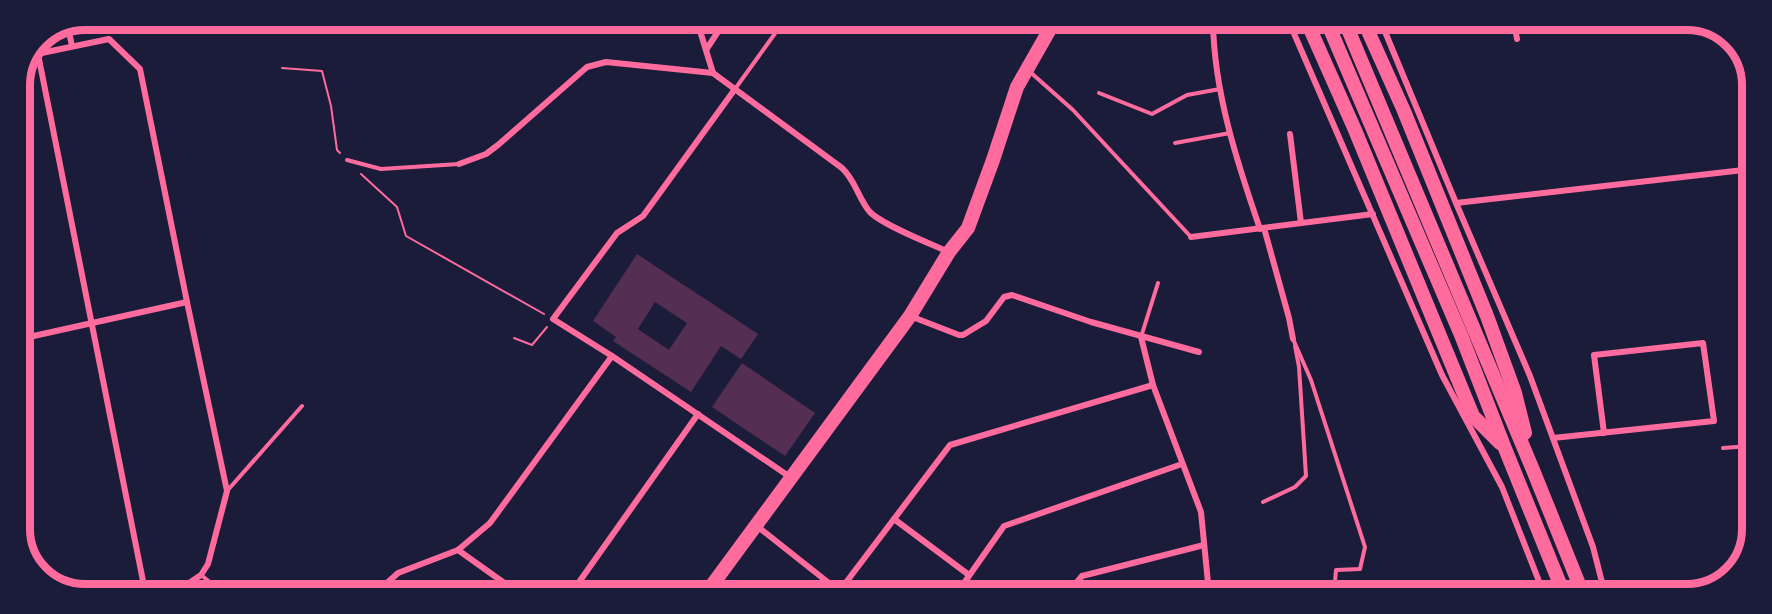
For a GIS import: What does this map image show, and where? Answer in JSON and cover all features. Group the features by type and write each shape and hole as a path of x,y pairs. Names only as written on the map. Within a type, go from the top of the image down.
{"highway":[{"path":"713,584 910,316 949,252 968,228 1017,87 1049,30"},
{"path":"1310,30 1359,141 1473,416 1504,446"},
{"path":"1330,30 1461,335 1560,584"},
{"path":"1349,30 1533,470 1578,584"},
{"path":"1368,30 1404,111 1487,316 1515,393 1533,470"}],"street":[{"path":"700,30 713,73"},
{"path":"706,50 719,30"},
{"path":"1214,30 1221,89 1230,133 1262,228 1293,339"},
{"path":"1292,30 1442,375 1502,487 1540,584"},
{"path":"1384,30 1530,376 1593,547 1602,584"},
{"path":"1515,30 1517,39"},
{"path":"69,33 72,46"},
{"path":"41,53 109,39 140,69 227,491 208,564 201,575 188,584"},
{"path":"36,60 92,323 144,584"},
{"path":"459,164 486,154 511,135 587,67 606,62 713,73 850,175 870,212 885,223 949,252"},
{"path":"735,89 643,216 617,233 553,319 612,356 790,477"},
{"path":"1290,134 1301,223"},
{"path":"1456,204 1742,170"},
{"path":"1191,237 1373,214"},
{"path":"910,316 963,335 986,321 1004,297 1012,295 1091,322 1199,352"},
{"path":"30,337 187,302"},
{"path":"1141,337 1153,385 1201,512 1208,584"},
{"path":"1553,438 1714,421 1703,343 1594,355 1604,432"},
{"path":"385,584 398,573 458,550 490,523 612,356"},
{"path":"844,584 950,445 1153,385"},
{"path":"578,584 698,414"},
{"path":"963,584 1004,526 1182,464"},
{"path":"894,519 969,575"},
{"path":"756,525 828,584"},
{"path":"1075,584 1082,576 1204,545"},
{"path":"458,550 506,584"}],"lane":[{"path":"735,89 777,30"},
{"path":"1027,69 1072,110 1191,237"},
{"path":"1099,93 1152,114 1187,96 1221,89"},
{"path":"1175,143 1230,133"},
{"path":"347,160 381,169 459,164"},
{"path":"1141,337 1158,283"},
{"path":"1263,502 1295,488 1306,477 1299,368 1293,339"},
{"path":"1293,339 1311,380 1365,547 1360,569 1335,570 1334,584"},
{"path":"227,491 302,405"},
{"path":"1724,448 1742,447"},
{"path":"201,575 212,584"}],"path":[{"path":"426,247 553,319 532,345 514,338"}],"building":[{"path":"637,254 758,334 741,359 721,346 691,392 613,341 616,337 593,321","holes":["655,302 687,323 669,350 638,329"]},
{"path":"742,363 815,413 785,456 712,407"}]}
